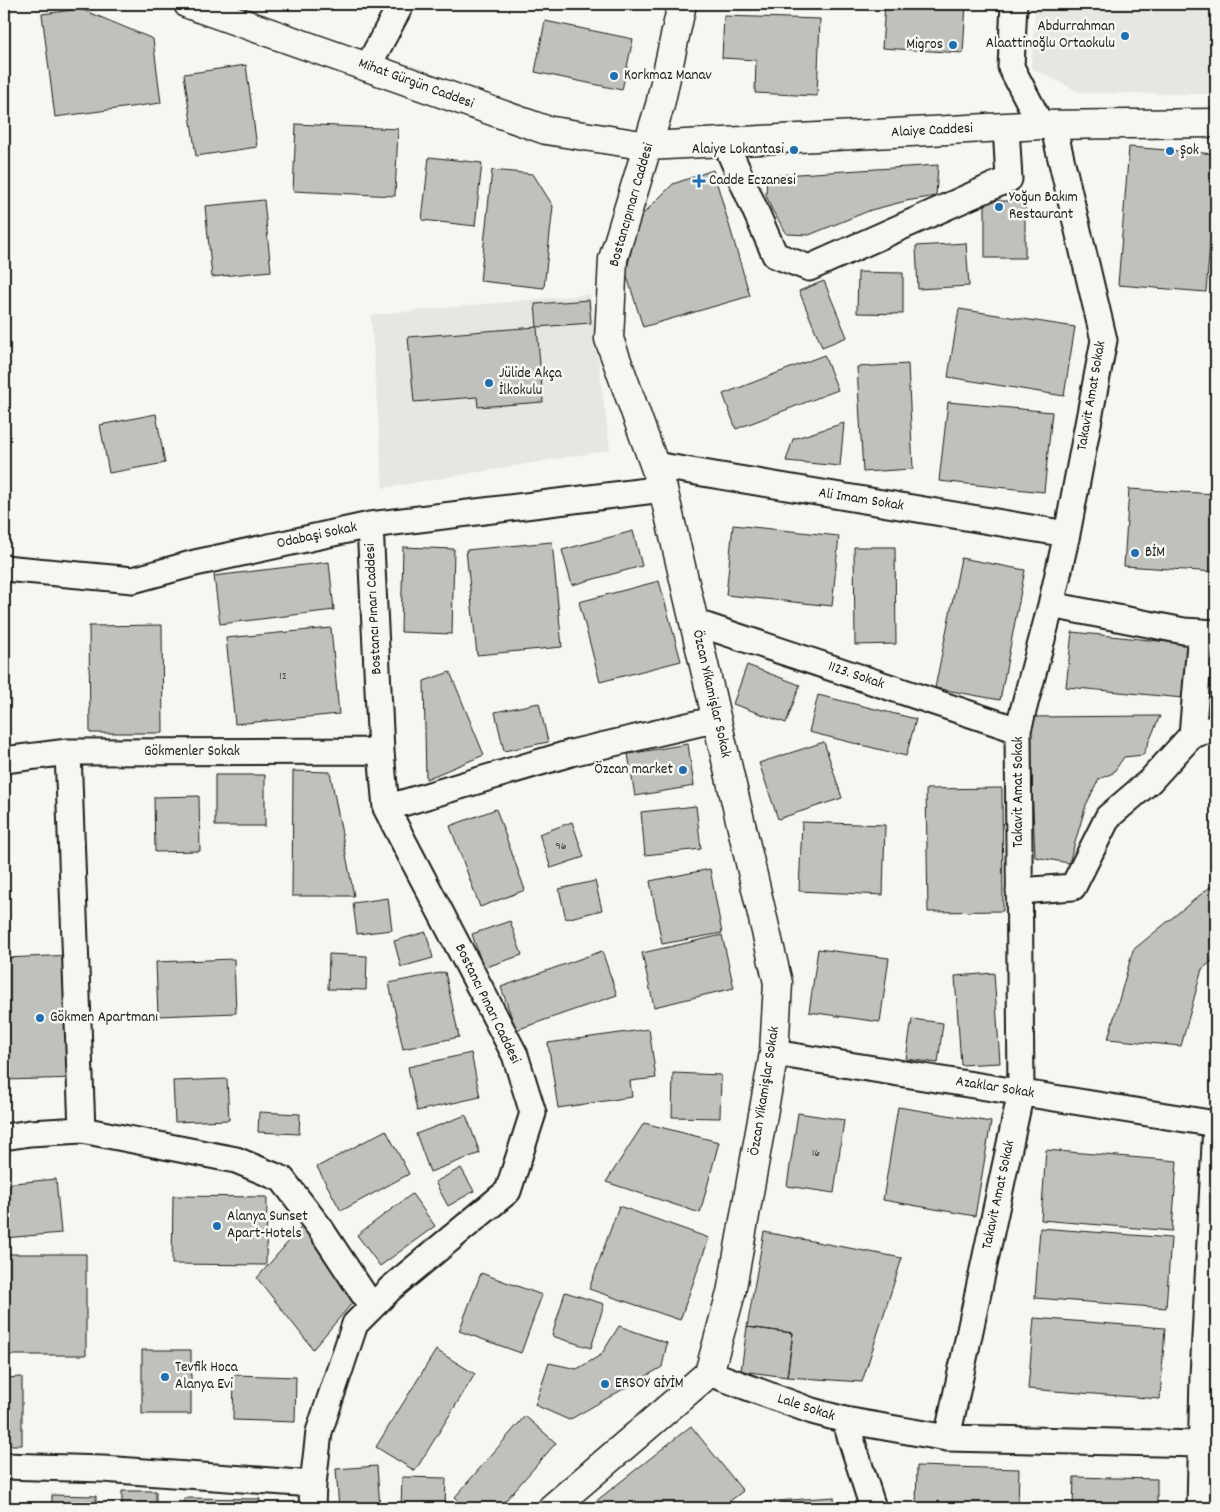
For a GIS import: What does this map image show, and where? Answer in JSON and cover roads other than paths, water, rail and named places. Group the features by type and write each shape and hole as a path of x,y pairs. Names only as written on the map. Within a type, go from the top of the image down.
{"street":[{"name":"Mihat Gürgün Caddesi","path":"188,4 546,130 648,146"},
{"path":"368,66 399,8 399,4"},
{"name":"Bostancıpınarı Caddesi","path":"659,477 609,339 613,259 648,146 662,94 682,4"},
{"name":"Takavit Amat Sokak","path":"947,1438 1021,1092 1018,730 1051,605 1067,534 1104,340 1047,125 1011,67 1014,4"},
{"name":"Alaiye Caddesi","path":"648,146 1047,125 1216,123"},
{"path":"725,142 775,255 809,268 1009,179 1006,127"},
{"name":"Ali Imam Sokak","path":"659,477 1067,534"},
{"name":"Odabaşi Sokak","path":"4,568 133,580 195,563 370,525 659,477"},
{"name":"Özcan Yikamişlar Sokak","path":"659,477 778,983 774,1053 731,1293 709,1373"},
{"name":"Bostancı Pınarı Caddesi","path":"312,1508 318,1432 355,1324 391,1288 508,1191 533,1113 515,1055 386,808 381,751 370,525"},
{"path":"1051,605 1184,631 1208,632 1192,735"},
{"name":"1123. Sokak","path":"694,622 1018,730"},
{"path":"386,808 571,753 717,719"},
{"path":"1019,891 1073,887 1108,817 1150,780 1192,735 1216,728"},
{"name":"Gökmenler Sokak","path":"4,760 68,752 381,751"},
{"path":"68,752 82,1130"},
{"name":"Azaklar Sokak","path":"774,1053 1216,1125"},
{"path":"1200,1508 1201,1444 1210,1376 1216,1125"},
{"path":"4,1137 30,1133 82,1130 236,1160 282,1179 320,1228 372,1307"},
{"path":"552,1508 709,1373"},
{"name":"Lale Sokak","path":"709,1373 812,1411 845,1420 873,1508"},
{"path":"845,1420 947,1438 1201,1444"},
{"path":"4,1466 103,1469 313,1484"}],"place":[{"name":"Abdurrahman Alaattinoğlu Ortaokulu","path":"1125,36"},
{"name":"Migros","path":"953,45"},
{"name":"Korkmaz Manav","path":"614,76"},
{"name":"Alaiye Lokantasi","path":"794,150"},
{"name":"Şok","path":"1170,151"},
{"name":"Cadde Eczanesi","path":"699,181"},
{"name":"Yoğun Bakım Restaurant","path":"999,207"},
{"name":"Jülide Akça İlkokulu","path":"489,383"},
{"name":"BİM","path":"1135,553"},
{"name":"Özcan market","path":"683,770"},
{"name":"Gökmen Apartmanı","path":"40,1018"},
{"name":"Alanya Sunset Apart-Hotels","path":"217,1226"},
{"name":"Tevfik Hoca Alanya Evi","path":"165,1377"},
{"name":"ERSOY GİYİM","path":"605,1384"}]}
